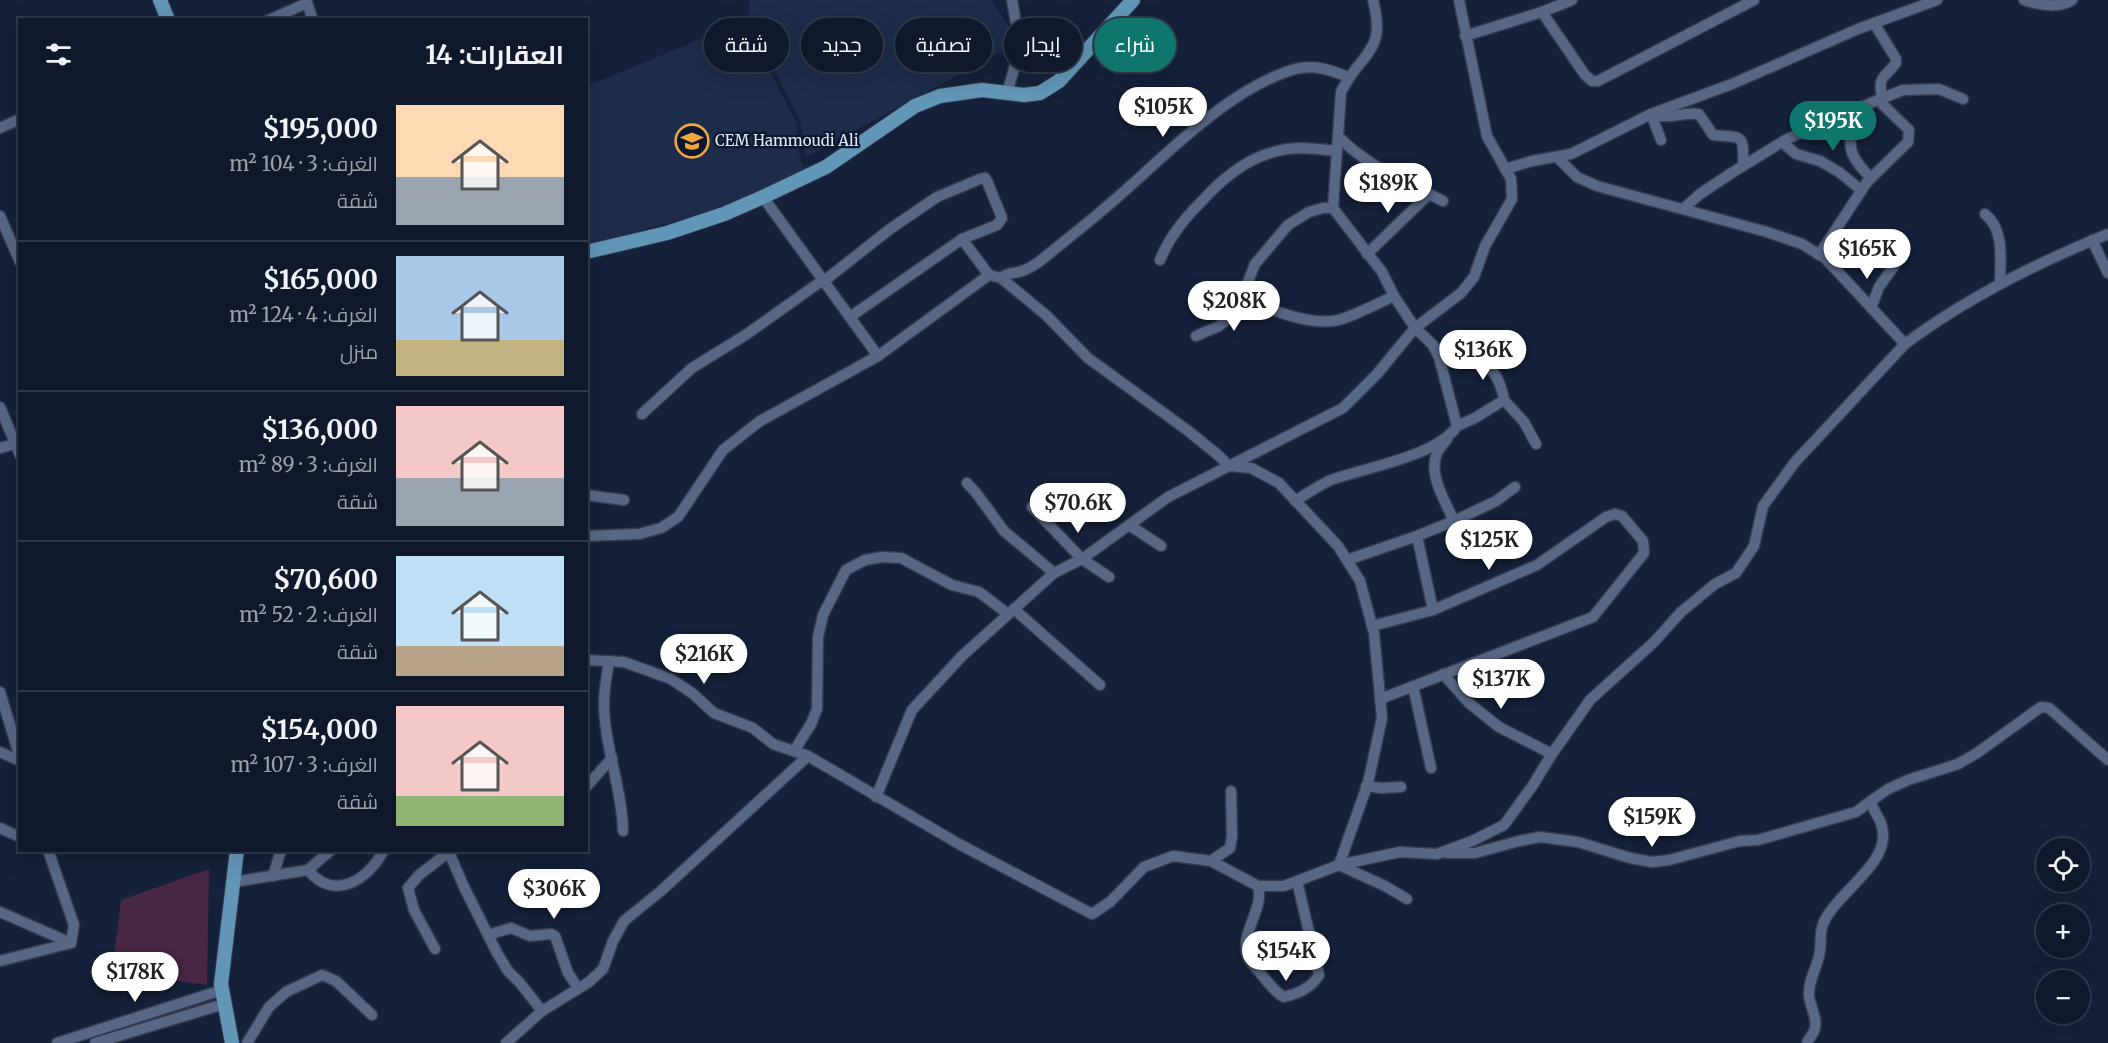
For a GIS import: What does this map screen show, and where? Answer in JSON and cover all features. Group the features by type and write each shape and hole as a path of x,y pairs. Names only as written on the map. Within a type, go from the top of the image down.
{"main road":[{"path":"160,0 167,18"},
{"path":"588,252 667,233 724,214 763,197 826,167 915,106 940,96 982,90 1007,94 1040,93 1059,81 1133,0"},
{"path":"232,1043 223,997 237,852"}],"street":[{"path":"1007,94 1017,58 1016,22 1012,0"},
{"path":"1373,0 1378,19 1376,41 1348,77 1341,92 1333,208 1382,273 1415,328 1434,348 1439,357 1456,426"},
{"path":"876,797 912,710 962,656 1054,573 1082,559 1168,497 1343,408 1377,374 1415,328 1461,293 1474,277 1485,246 1512,199 1511,179 1487,136 1459,0"},
{"path":"1466,36 1572,0"},
{"path":"1542,12 1585,75 1592,81 1598,81 1754,0"},
{"path":"1505,169 1532,161 1571,154 1651,114 1732,84 1874,23 1937,0"},
{"path":"2024,0 2061,6 2072,0"},
{"path":"273,18 307,3 312,18"},
{"path":"1820,255 1861,190 1908,142 1909,130 1880,99 1879,83 1896,63 1896,59 1874,23"},
{"path":"1001,278 1006,274 1019,273 1037,263 1117,198 1220,107 1265,82 1297,69 1324,68 1348,77"},
{"path":"1683,209 1700,194 1782,142 1880,99 1903,90 1939,89 1963,99"},
{"path":"1863,106 1849,143 1860,167 1871,178"},
{"path":"1651,114 1665,117 1689,113 1699,114 1713,135 1733,135 1740,138 1744,145 1743,165"},
{"path":"1651,114 1661,140"},
{"path":"0,128 18,120"},
{"path":"1338,136 1360,154 1443,201"},
{"path":"1782,142 1796,154 1820,161 1839,172 1861,190"},
{"path":"1160,260 1179,225 1222,179 1246,162 1274,152 1299,148 1336,150"},
{"path":"1557,157 1577,177 1587,182 1767,232 1802,244 1825,258 1905,344"},
{"path":"642,414 692,368 747,334 890,229 937,197 985,178 1002,218 997,225 963,239 850,317"},
{"path":"1368,254 1429,194"},
{"path":"763,197 878,356"},
{"path":"1196,336 1219,326 1236,312 1256,264 1288,225 1309,212 1333,208"},
{"path":"1985,214 1994,221 1999,235 2000,284"},
{"path":"0,216 18,257"},
{"path":"1437,854 1472,841 1504,825 1590,700 1654,642 1681,612 1714,584 1736,573 1754,546 1763,506 1789,471 1905,344 2000,284 2108,234"},
{"path":"963,239 989,275 1001,278 1046,315 1088,358 1187,430 1218,454 1229,466 1251,468 1279,483 1338,546 1360,581 1372,626 1382,718 1366,786 1339,865"},
{"path":"2092,240 2108,273"},
{"path":"1871,308 1879,287 1894,266"},
{"path":"588,536 639,534 661,528 678,517 723,450 760,422 878,356 989,275"},
{"path":"1241,298 1314,321 1335,321 1394,296"},
{"path":"1434,348 1471,354 1490,367 1499,379 1504,400 1524,422 1536,444"},
{"path":"1454,521 1439,486 1435,469 1436,456 1456,426 1475,418 1504,400"},
{"path":"0,407 18,447 0,448"},
{"path":"1295,501 1329,481 1405,458 1448,436"},
{"path":"967,483 1004,531 1054,573"},
{"path":"1347,560 1454,521 1496,501 1515,487"},
{"path":"588,495 624,500"},
{"path":"1032,507 1082,559 1109,577"},
{"path":"1372,626 1433,609 1538,565 1606,516 1615,514 1622,516 1643,541 1644,553 1593,617 1380,699"},
{"path":"1129,525 1161,546"},
{"path":"1417,536 1433,609"},
{"path":"794,751 811,724 817,709 819,637 823,615 846,570 865,560 882,557 901,558 952,585 979,592 1011,612 1100,685"},
{"path":"588,660 624,662 671,679 692,693 714,713 753,728 773,744 808,756 959,844 1092,914 1110,902 1144,867 1173,856 1211,861 1258,886 1284,886 1339,865 1400,852 1475,853 1540,837 1578,842 1630,858 1652,862 1669,860 1740,841 1758,840 1856,812 1888,789 1958,764 2041,707 2049,708 2108,760"},
{"path":"609,661 604,702 612,758 623,810 623,831"},
{"path":"1443,674 1469,703 1499,726 1552,754"},
{"path":"1413,686 1431,768"},
{"path":"0,692 18,752"},
{"path":"0,752 18,758"},
{"path":"506,1043 542,1011 589,982 603,969 612,941 624,921 662,890 808,756"},
{"path":"588,785 612,758"},
{"path":"1366,786 1401,787"},
{"path":"1211,861 1230,848 1232,791"},
{"path":"1807,1043 1814,1030 1815,1021 1809,996 1810,981 1819,955 1822,925 1878,854 1884,837 1882,821 1874,811 1871,801"},
{"path":"0,828 18,836"},
{"path":"49,852 74,925 70,943"},
{"path":"273,876 280,852"},
{"path":"233,882 308,870 329,852"},
{"path":"308,870 315,878 329,884 347,885 360,880 376,866 383,852"},
{"path":"435,949 414,910 408,888 419,875 448,852"},
{"path":"449,852 464,887 508,971 542,1011"},
{"path":"1339,865 1407,899"},
{"path":"1258,886 1260,891 1258,906 1249,931 1246,950 1249,960 1277,993 1284,997 1298,993 1314,984 1319,975 1318,962 1297,881"},
{"path":"0,912 70,943"},
{"path":"488,935 511,928 530,936 551,934 555,936 568,972 578,988"},
{"path":"0,961 70,943"},
{"path":"247,1043 269,1007 286,992 322,975 336,981 372,1015"},
{"path":"57,1043 223,997"},
{"path":"95,1043 223,997"}],"shaded area":[{"path":"750,0 991,0 1004,20 1004,50 992,57 992,18 895,18 895,72 963,72 806,157 801,123 776,72 789,72 789,18 748,17"},
{"name":"CEM Hammoudi Ali","path":"704,38 704,72 770,72 796,122 800,160 804,168 726,208 588,244 588,86"},
{"path":"209,869 207,985 112,972 121,900"}],"place":[{"name":"CEM Hammoudi Ali","path":"692,141"}]}
